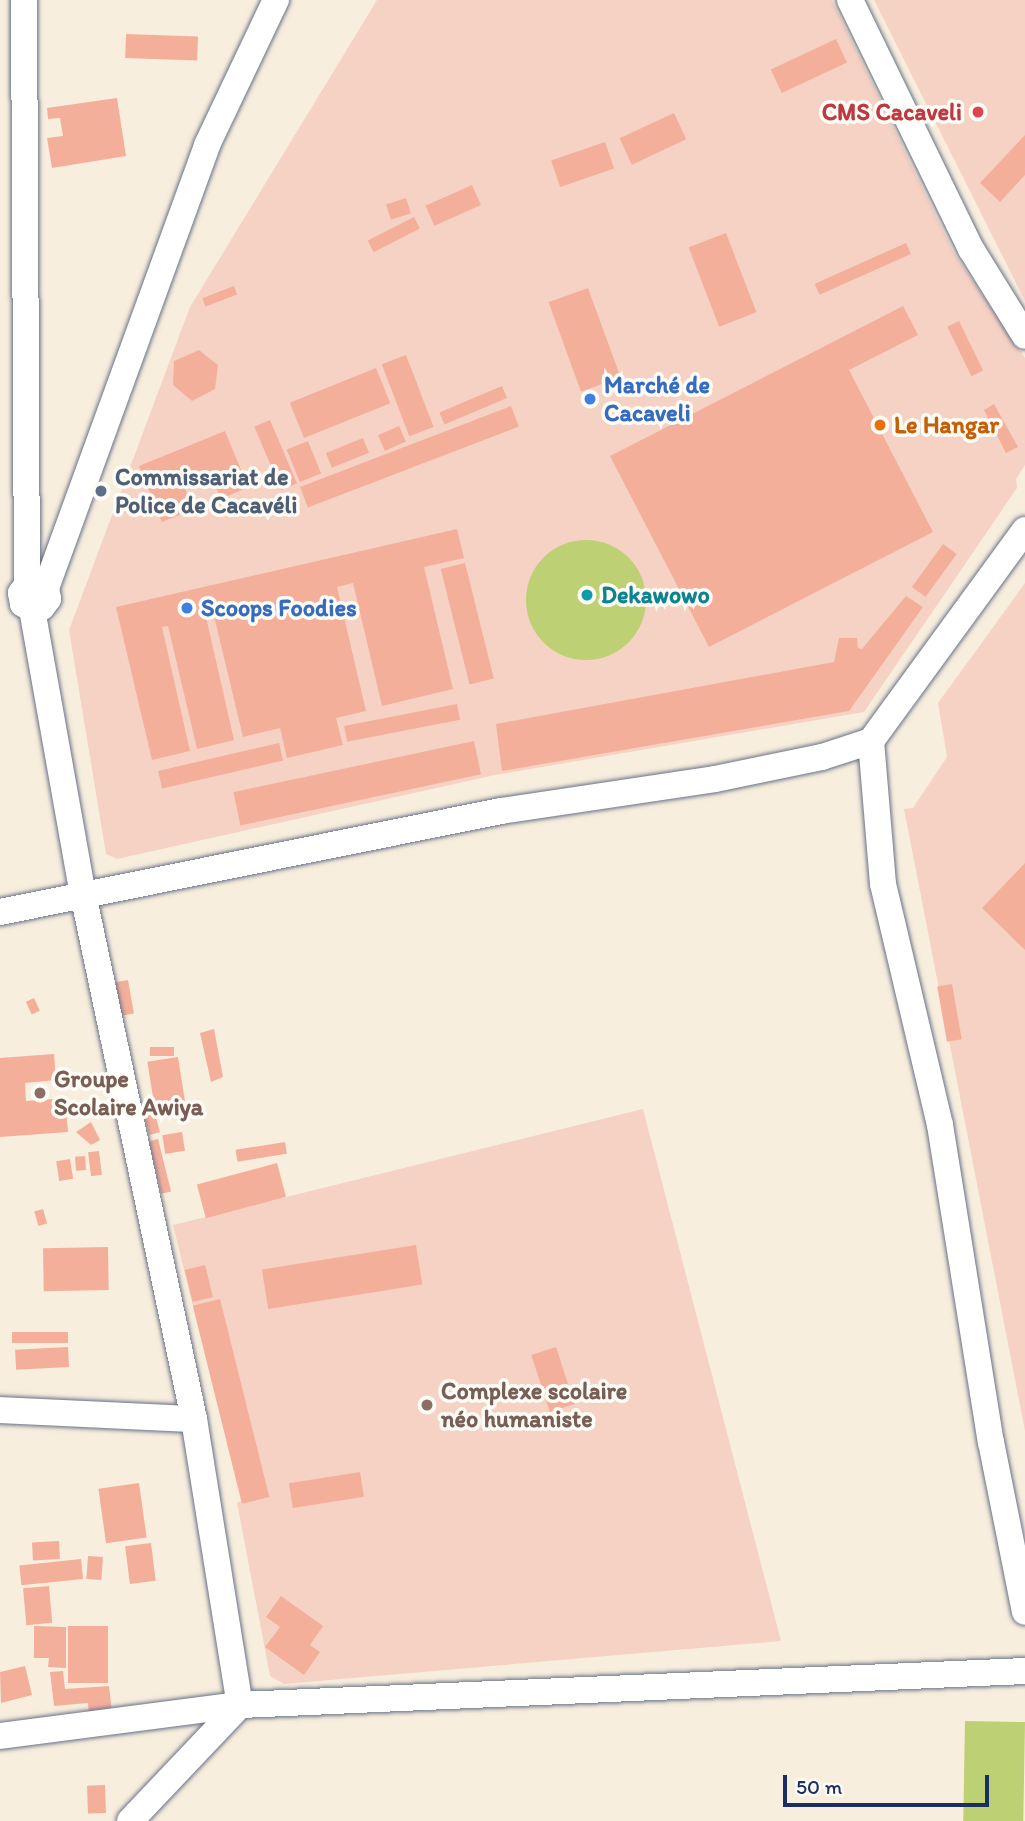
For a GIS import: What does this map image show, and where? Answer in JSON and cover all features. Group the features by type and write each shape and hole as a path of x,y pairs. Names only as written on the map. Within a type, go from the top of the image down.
{"street":[{"path":"23,0 25,598 83,894 194,1419 240,1705"},
{"path":"25,598 207,145 276,0"},
{"path":"850,0 982,269 1025,336"},
{"path":"0,912 501,811 715,779 822,757 871,741 1025,530"},
{"path":"871,741 883,884 940,1125 990,1442 1025,1612"},
{"path":"0,1410 194,1419"},
{"path":"0,1736 240,1705 1025,1671"},
{"path":"130,1821 240,1705"}],"shaded area":[{"name":"Marché de Cacaveli","path":"377,0 832,0 954,253 1025,358 1025,465 1016,479 1017,488 864,712 495,775 117,859 106,854 69,630 190,307"},
{"name":"CMS Cacaveli","path":"874,0 1025,0 1025,301 1008,267"},
{"path":"1025,583 1025,1431 904,809 913,808 947,757 938,703"},
{"path":"643,1109 781,1641 284,1684 270,1676 237,1503 241,1501 173,1225"}],"green space":[{"path":"586,540 609,545 628,558 641,577 646,600 641,623 628,642 609,655 586,660 563,655 544,642 531,623 526,600 531,577 544,558 563,545"},
{"path":"965,1721 1025,1722 1023,1821 963,1821"}],"building":[{"path":"126,34 198,37 197,60 125,58"},
{"path":"836,39 847,63 782,93 771,69"},
{"path":"117,98 126,156 52,168 47,138 63,136 60,118 48,119 47,108"},
{"path":"674,113 686,139 632,165 620,138"},
{"path":"1025,135 1025,175 1000,202 980,183"},
{"path":"605,142 614,168 560,187 551,161"},
{"path":"472,185 481,205 434,226 425,206"},
{"path":"406,198 411,213 391,220 386,204"},
{"path":"414,217 420,229 374,252 368,241"},
{"path":"726,233 756,312 719,327 689,247"},
{"path":"906,243 911,254 820,295 815,284"},
{"path":"234,286 237,294 205,307 202,298"},
{"path":"588,288 620,377 581,392 549,302"},
{"path":"903,306 918,335 849,370 933,532 709,647 610,456"},
{"path":"959,321 983,370 971,376 947,327"},
{"path":"199,350 218,365 215,389 192,401 173,385 174,361"},
{"path":"406,355 434,427 409,436 382,364"},
{"path":"376,368 390,403 304,438 290,403"},
{"path":"502,386 507,398 444,425 439,413"},
{"path":"994,404 1018,447 1006,453 984,410"},
{"path":"511,406 519,427 308,508 300,487"},
{"path":"270,420 297,484 281,490 254,427"},
{"path":"399,426 406,442 385,451 378,435"},
{"path":"225,431 248,487 221,499 210,473 183,484 194,509 162,522 139,466"},
{"path":"363,438 369,453 332,468 326,453"},
{"path":"308,441 321,473 300,482 287,450"},
{"path":"457,529 464,558 424,567 453,689 382,706 353,583 337,587 366,711 336,718 343,745 287,758 280,728 243,737 214,616 206,617 234,740 197,749 168,626 162,627 190,751 152,760 116,607"},
{"path":"943,544 957,554 926,597 912,587"},
{"path":"465,563 494,678 470,685 441,569"},
{"path":"906,596 923,607 849,711 502,771 496,724 834,662 839,638 857,638 858,648 862,649"},
{"path":"457,704 460,720 347,742 344,726"},
{"path":"474,741 481,774 240,825 233,792"},
{"path":"279,743 283,761 162,788 158,771"},
{"path":"1025,863 1025,950 982,908"},
{"path":"128,980 134,1013 121,1016 115,982"},
{"path":"952,984 962,1039 947,1042 937,987"},
{"path":"34,998 40,1011 32,1014 26,1002"},
{"path":"214,1029 223,1077 211,1082 200,1033"},
{"path":"150,1047 174,1047 174,1056 150,1056"},
{"path":"54,1054 56,1080 25,1083 26,1101 65,1098 68,1132 0,1137 0,1058"},
{"path":"178,1057 185,1102 155,1107 147,1062"},
{"path":"154,1110 160,1132 149,1135 143,1113"},
{"path":"91,1122 100,1140 91,1145 76,1132"},
{"path":"182,1132 185,1151 165,1154 162,1135"},
{"path":"158,1139 171,1191 161,1194 148,1141"},
{"path":"285,1142 287,1154 237,1162 236,1150"},
{"path":"99,1151 102,1175 91,1176 88,1152"},
{"path":"85,1156 86,1170 76,1171 75,1157"},
{"path":"70,1159 73,1179 59,1181 56,1161"},
{"path":"277,1163 286,1197 206,1218 197,1184"},
{"path":"43,1209 47,1223 38,1226 34,1211"},
{"path":"416,1245 422,1285 268,1309 262,1269"},
{"path":"108,1247 109,1290 44,1291 43,1248"},
{"path":"205,1265 213,1297 193,1302 185,1270"},
{"path":"220,1299 269,1497 242,1504 193,1306"},
{"path":"12,1332 68,1332 68,1343 12,1343"},
{"path":"68,1347 69,1367 16,1370 15,1350"},
{"path":"556,1347 575,1404 550,1412 531,1355"},
{"path":"360,1472 364,1497 293,1508 289,1483"},
{"path":"139,1483 147,1537 106,1543 98,1489"},
{"path":"59,1541 60,1559 33,1560 32,1542"},
{"path":"151,1543 156,1581 130,1584 125,1546"},
{"path":"88,1556 103,1557 101,1580 86,1579"},
{"path":"81,1559 83,1579 21,1585 19,1565"},
{"path":"49,1586 52,1623 26,1625 23,1588"},
{"path":"281,1596 323,1626 310,1645 320,1652 304,1675 265,1647 280,1627 266,1617"},
{"path":"34,1626 66,1627 66,1668 48,1667 49,1658 34,1658"},
{"path":"68,1626 108,1626 108,1683 68,1683"},
{"path":"25,1666 32,1695 1,1703 0,1672"},
{"path":"63,1671 65,1689 109,1686 112,1713 89,1715 88,1703 54,1706 50,1672"},
{"path":"105,1785 106,1813 88,1814 87,1786"}],"place":[{"name":"CMS Cacaveli","path":"978,112"},
{"name":"Marché de Cacaveli","path":"590,399"},
{"name":"Le Hangar","path":"880,425"},
{"name":"Commissariat de Police de Cacavéli","path":"101,491"},
{"name":"Dekawowo","path":"587,595"},
{"name":"Scoops Foodies","path":"187,608"},
{"name":"Groupe Scolaire Awiya","path":"40,1093"},
{"name":"Complexe scolaire néo humaniste","path":"427,1405"}]}
